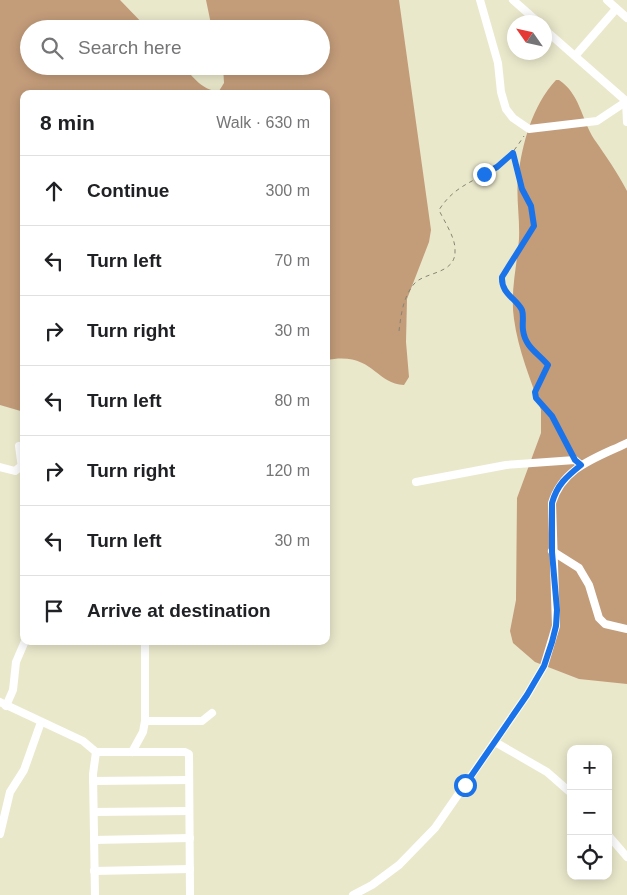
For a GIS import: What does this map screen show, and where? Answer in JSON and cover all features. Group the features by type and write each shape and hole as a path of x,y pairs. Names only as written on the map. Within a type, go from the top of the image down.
{"street":[{"path":"480,0 498,63 501,92 506,109 513,118 529,129 597,121 626,101"},
{"path":"512,0 530,15"},
{"path":"608,0 627,18"},
{"path":"575,56 616,9"},
{"path":"552,36 626,101 627,122"},
{"path":"416,482 506,465 578,462 627,443"},
{"path":"19,446 20,451"},
{"path":"353,895 372,885 398,865 435,828 495,742 544,666 556,626 557,610 552,552 552,503 556,489 578,462"},
{"path":"0,466 14,471 20,468"},
{"path":"552,552 579,568 589,585 599,618 605,624 627,629"},
{"path":"24,645 16,662 13,690 3,704 83,741 96,752 185,752 189,754 190,895"},
{"path":"132,752 145,721 145,645"},
{"path":"145,721 202,721 212,713"},
{"path":"0,834 10,792 24,770 41,722"},
{"path":"495,742 547,772 568,790"},
{"path":"95,895 94,781 96,752"},
{"path":"94,781 189,780"},
{"path":"94,812 190,811"},
{"path":"94,840 190,838"},
{"path":"612,840 627,857"},
{"path":"94,871 190,869"}],"path":[{"path":"399,332 407,294 415,282 443,271 452,260 456,250 439,210 449,195 497,167 513,153 529,129"},
{"path":"513,153 522,189 531,206 534,226 502,277 502,283 506,292 522,311 523,332 528,346 548,365 535,392 536,398 557,424 578,462"}],"shaded area":[{"path":"0,0 120,0 139,20 20,20 20,75 191,75 203,86 213,90 20,90 20,411 0,405"},
{"path":"206,0 399,0 431,230 429,242 407,299 406,342 409,377 404,385 394,383 363,363 342,358 330,360 330,90 220,90 224,83 224,75 330,75 330,20 210,20"},
{"path":"556,80 559,80 572,92 594,139 627,191 627,684 579,679 535,662 513,643 510,631 516,600 517,498 541,433 541,410 522,354 513,309 513,289 519,239 518,178 525,139 534,113"}],"route":[{"path":"465,785 527,695 544,666 556,626 557,610 552,552 552,503 556,489 565,477 581,465 575,460 552,416 536,398 535,392 548,365 542,357 528,346 523,332 522,311 506,292 502,283 502,277 534,226 531,206 522,189 513,153 497,167 484,174"}]}
